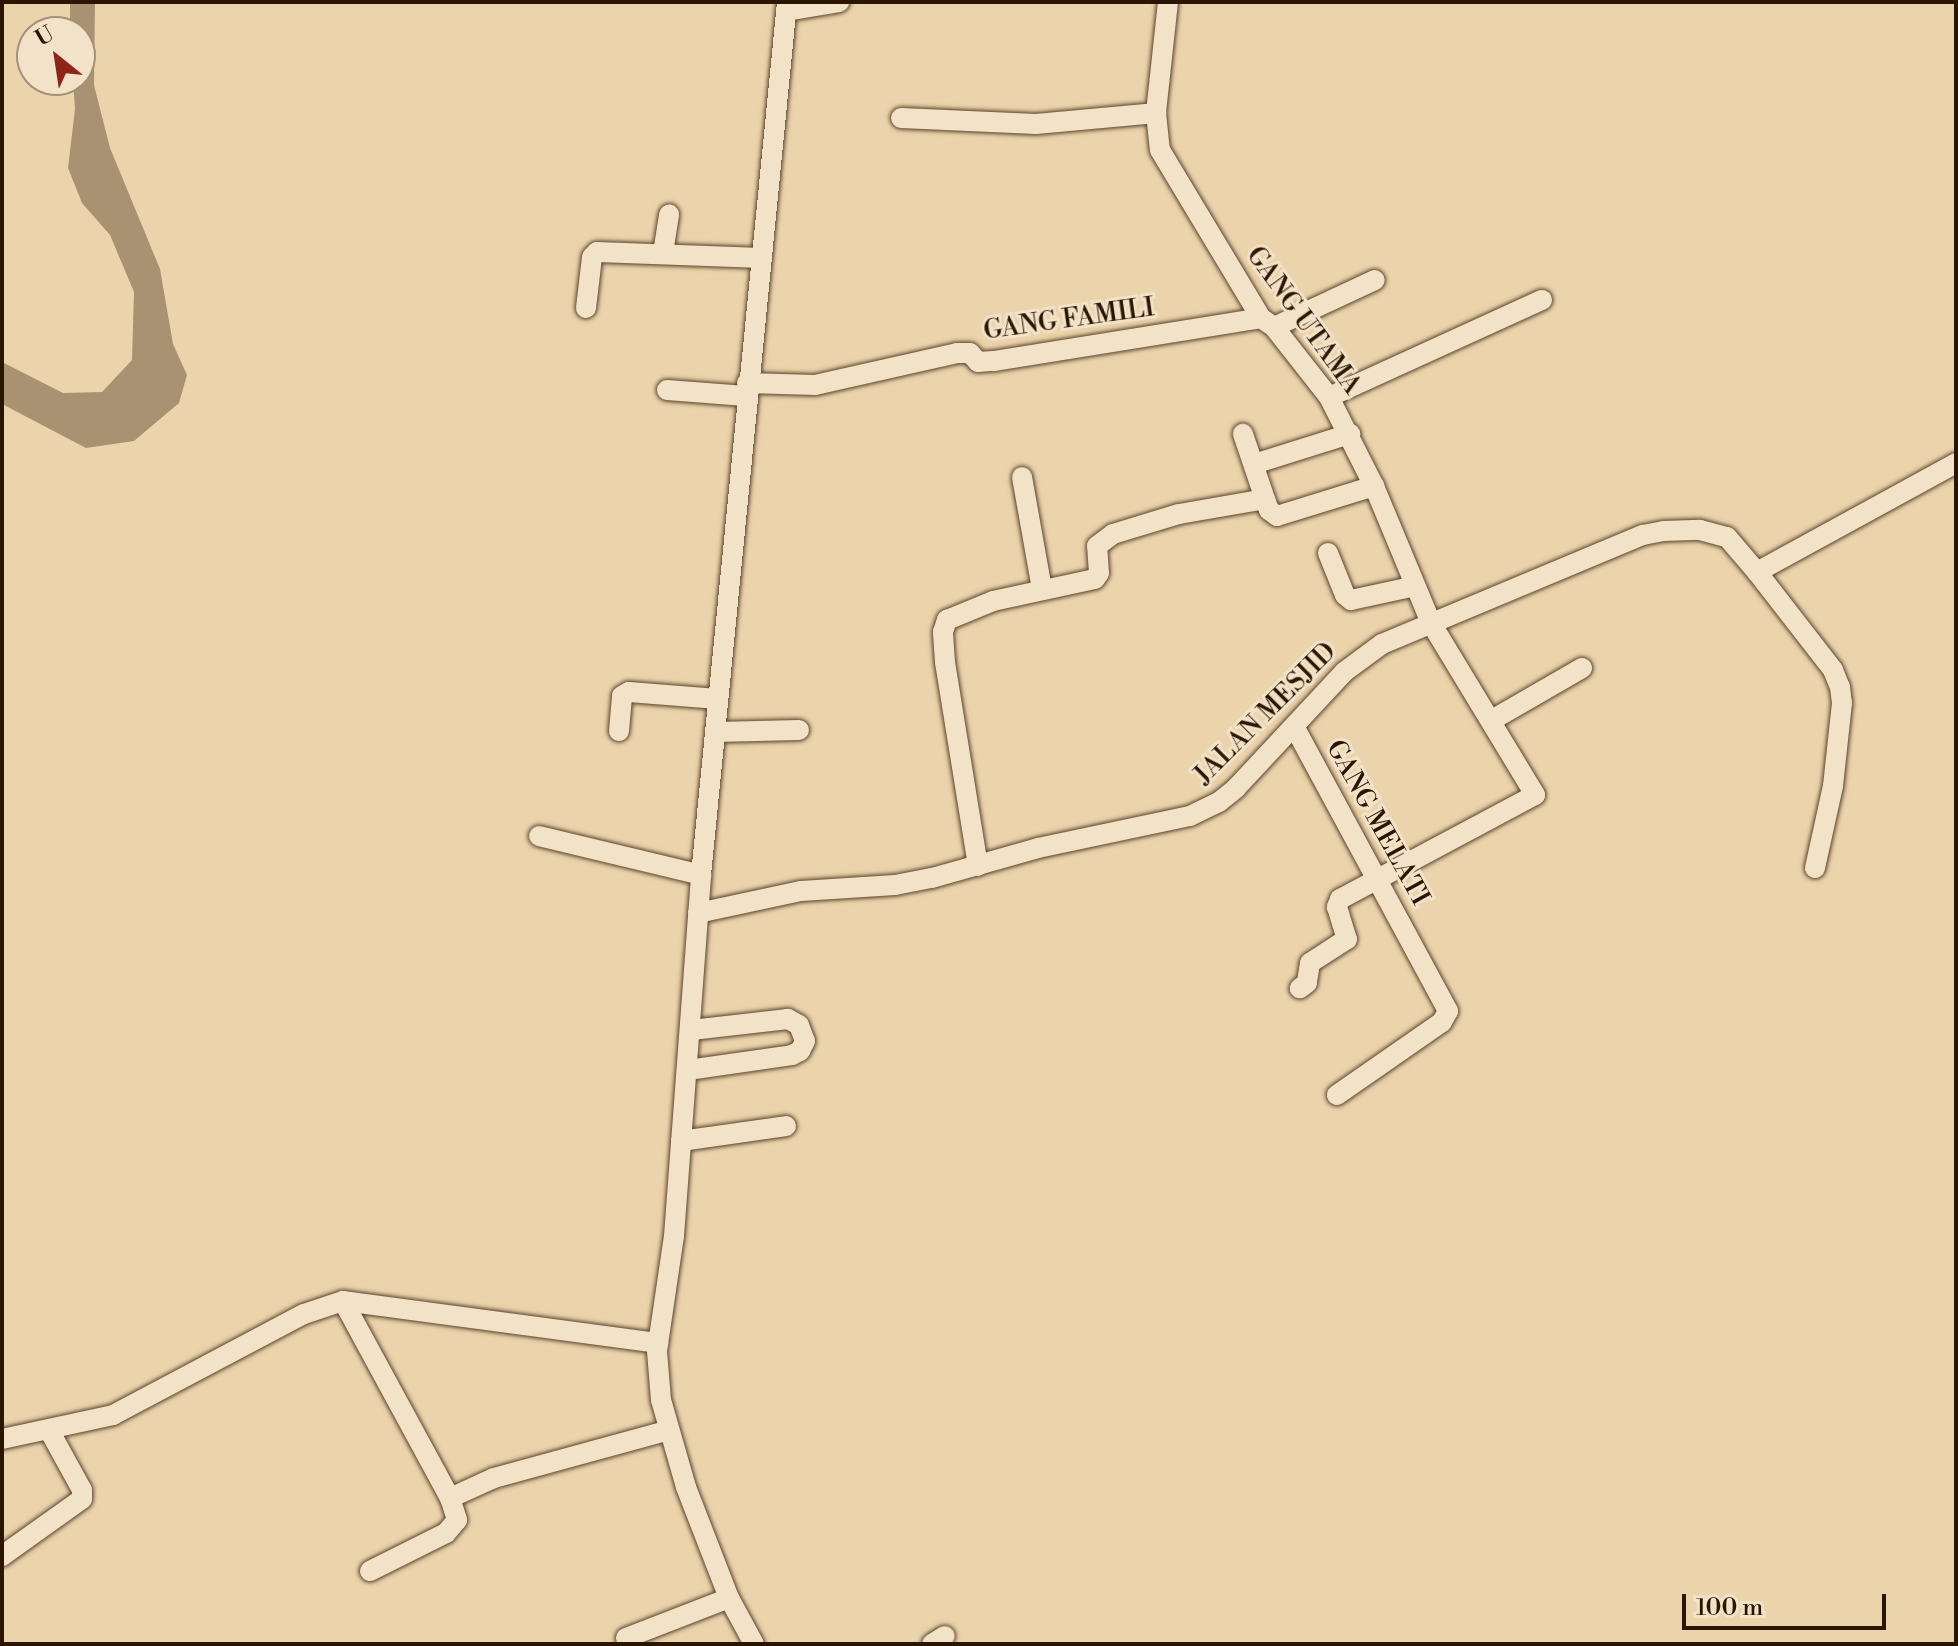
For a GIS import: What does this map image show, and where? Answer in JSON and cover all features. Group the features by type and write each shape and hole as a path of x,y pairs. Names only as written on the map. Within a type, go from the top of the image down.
{"street":[{"path":"754,1644 729,1598 686,1487 658,1383 658,1343 674,1236 692,1030 701,875 746,389 786,6 839,2"},
{"name":"GANG UTAMA","path":"1168,2 1156,113 1160,150 1268,322 1329,397 1374,486 1431,623 1535,795 1378,878"},
{"path":"901,118 1036,124 1156,113"},
{"path":"663,253 669,214"},
{"path":"586,308 594,253 762,258"},
{"name":"GANG FAMILI","path":"667,390 815,385 957,353 970,353 978,362 994,361 1268,322 1375,280"},
{"path":"1329,397 1542,300"},
{"path":"1243,434 1269,510 1277,516 1374,486"},
{"path":"1254,464 1350,434"},
{"path":"1757,572 1956,463"},
{"path":"1022,477 1042,589"},
{"path":"978,866 945,662 944,626 972,608 1042,589 1095,579 1099,573 1097,546 1113,534 1179,514 1265,499"},
{"name":"JALAN MESJID","path":"698,913 801,891 895,885 1068,841 1170,822 1204,810 1236,788 1357,660 1382,644 1643,535 1664,531 1700,530 1727,537 1833,670 1842,703 1833,786 1815,868"},
{"path":"1328,553 1347,598 1358,600 1416,586"},
{"path":"1492,720 1582,668"},
{"path":"619,731 621,700 629,692 718,699"},
{"name":"GANG MELATI","path":"1295,728 1445,1002 1447,1017 1337,1095"},
{"path":"715,732 799,730"},
{"path":"539,836 701,875"},
{"path":"1300,988 1307,983 1310,963 1347,939 1337,903 1378,878"},
{"path":"688,1070 792,1055 800,1051 805,1041 799,1025 788,1019 692,1030"},
{"path":"681,1141 786,1126"},
{"path":"2,1439 113,1415 304,1314 343,1301 658,1343"},
{"path":"343,1301 457,1513 454,1526 370,1571"},
{"path":"2,1556 82,1499 82,1490 49,1430"},
{"path":"450,1498 494,1478 669,1430"},
{"path":"626,1638 729,1598"}],"shaded area":[{"path":"70,2 95,2 95,16 70,16"},
{"path":"96,93 110,148 160,269 173,344 187,375 179,403 134,441 86,448 2,404 2,362 63,393 102,392 132,360 134,292 110,235 82,203 68,168 74,96 96,96"}]}
